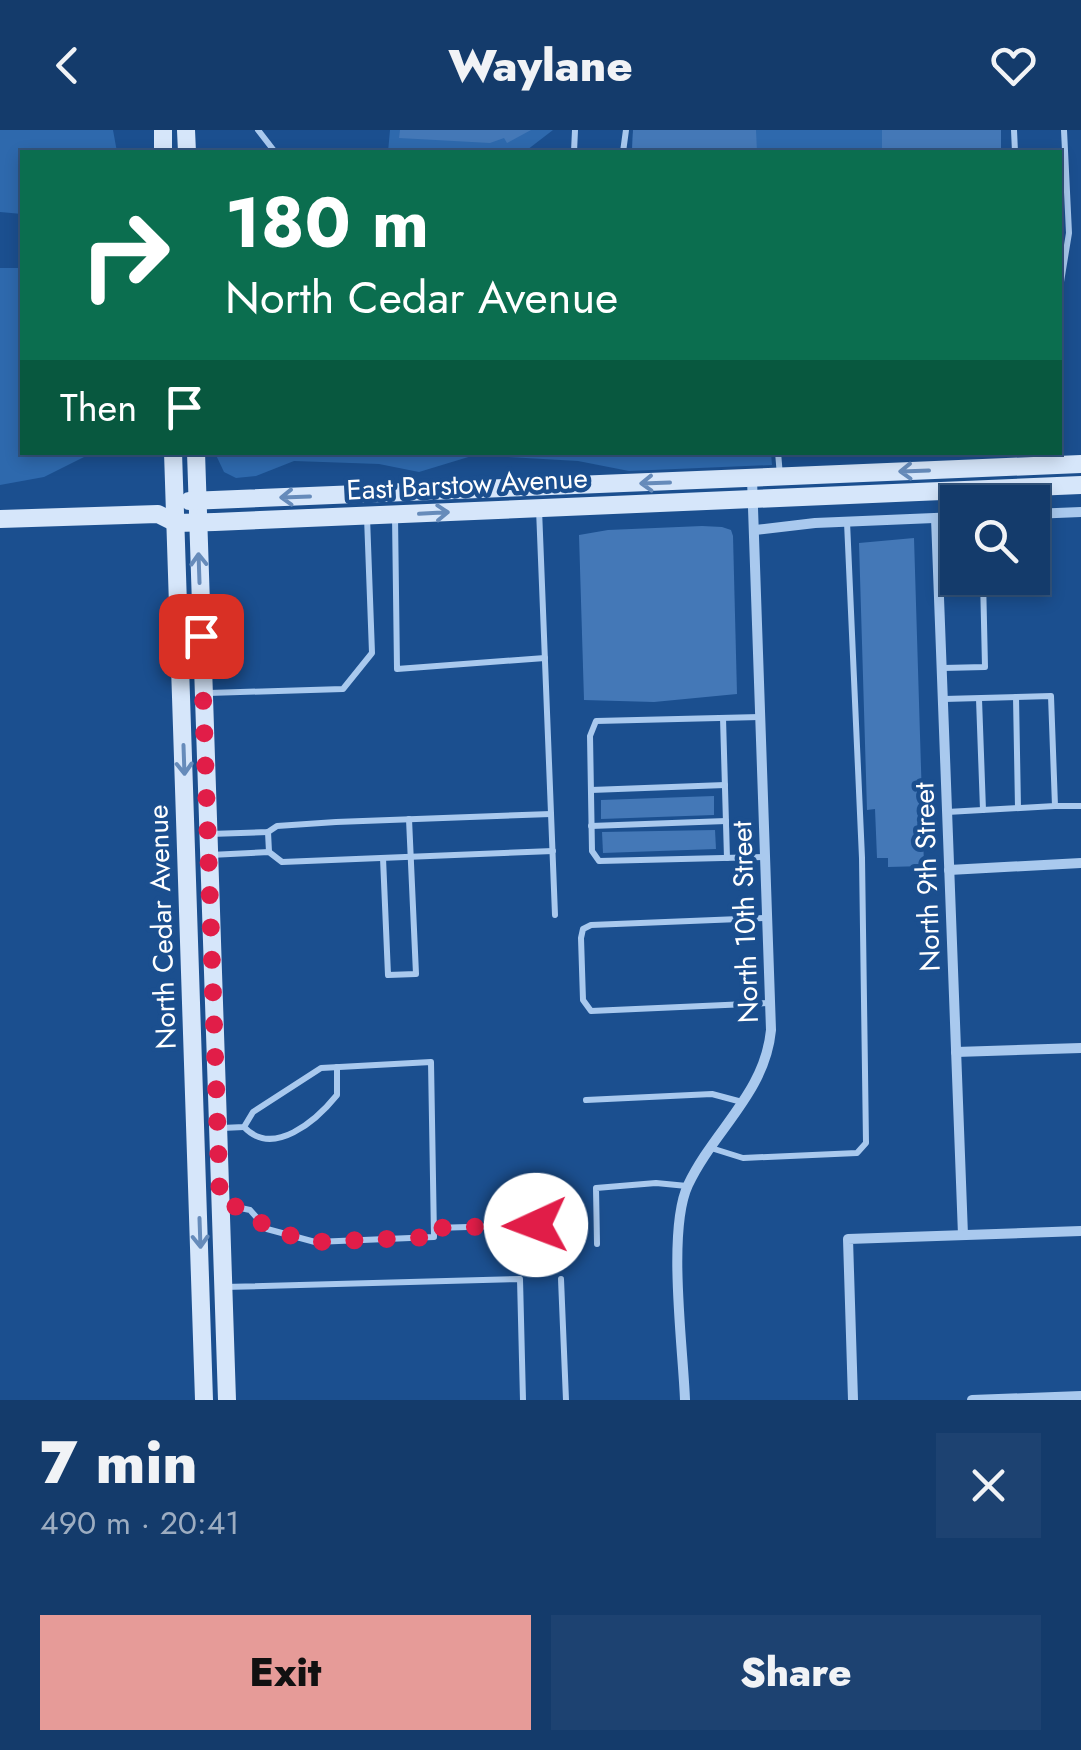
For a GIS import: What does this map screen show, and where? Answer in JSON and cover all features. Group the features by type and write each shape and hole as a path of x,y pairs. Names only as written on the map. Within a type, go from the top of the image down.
{"main road":[{"name":"North Cedar Avenue","path":"174,455 204,1400"},
{"name":"North Cedar Avenue","path":"196,455 227,1400"},
{"name":"East Barstow Avenue","path":"175,502 1081,464"},
{"name":"East Barstow Avenue","path":"0,519 158,514 176,522 197,522 1081,485"},
{"path":"158,514 175,502"},
{"path":"192,1030 204,1089 210,1190 213,1199 220,1203"}],"street":[{"name":"North 10th Street","path":"685,1400 678,1236 687,1186 755,1086 769,1051 752,478"},
{"path":"1050,513 1081,512"},
{"name":"North 9th Street","path":"936,518 963,1235"},
{"path":"755,530 940,518"},
{"path":"949,870 1081,863"},
{"path":"956,1052 1081,1048"},
{"path":"854,1400 848,1239 1081,1230"},
{"path":"972,1400 1081,1396"}],"lane":[{"path":"258,130 273,150"},
{"path":"1062,276 1069,233 1064,130"},
{"path":"778,455 780,477"},
{"path":"1061,455 1061,465"},
{"path":"539,508 555,915"},
{"path":"395,514 398,670 545,658"},
{"path":"204,693 343,690 372,654 367,516"},
{"path":"712,1148 743,1158 857,1153 866,1144 862,858 846,522"},
{"path":"942,668 985,667 983,595"},
{"path":"942,700 1050,696 1055,806"},
{"path":"979,698 983,810"},
{"path":"1016,698 1018,808"},
{"path":"761,717 596,722 590,736 591,826 592,851 599,861 765,857"},
{"path":"723,718 727,858"},
{"path":"590,790 725,785"},
{"path":"947,812 1081,806"},
{"path":"209,834 268,832 277,826 551,814"},
{"path":"383,858 388,975 416,974 409,820"},
{"path":"591,826 726,821"},
{"path":"268,832 269,852"},
{"path":"209,855 269,852 282,862 552,851"},
{"path":"767,918 587,926 581,932 581,954 584,1004 591,1011 770,1003"},
{"path":"220,1203 250,1210 267,1229 314,1242 434,1237 431,1062 321,1068 252,1112 244,1127"},
{"path":"218,1129 244,1127 255,1138 268,1140 312,1120 337,1095 337,1067"},
{"path":"586,1100 712,1094 743,1103"},
{"path":"597,1244 596,1188 656,1183 687,1186"},
{"path":"434,1228 570,1224"},
{"path":"223,1287 520,1279 524,1400"},
{"path":"561,1279 566,1400"}],"shaded area":[{"path":"0,130 113,130 117,150 20,150 20,214 0,212"},
{"path":"390,130 553,130 527,150 388,150"},
{"path":"633,130 1001,130 1001,150 632,150"},
{"path":"0,268 20,268 20,455 88,455 44,477 0,485"},
{"path":"216,455 475,455 419,472 379,464 294,461 256,476 236,478 224,472"},
{"path":"475,455 771,455 772,465 629,471 578,461"}],"building":[{"path":"400,130 531,130 507,143 504,138 490,143 399,138"},
{"path":"633,130 756,130 757,150 632,150"},
{"path":"882,130 1001,130 1001,150 882,150"},
{"path":"722,527 731,530 733,536 737,694 654,702 584,700 579,535"},
{"path":"914,538 924,866 888,867 888,858 877,858 875,809 867,810 859,543"},
{"path":"714,796 714,815 601,819 601,800"},
{"path":"715,830 716,849 603,853 602,832"}],"route":[{"path":"201,636 220,1203 250,1210 267,1229 314,1242 434,1237 434,1228 536,1225"}]}
